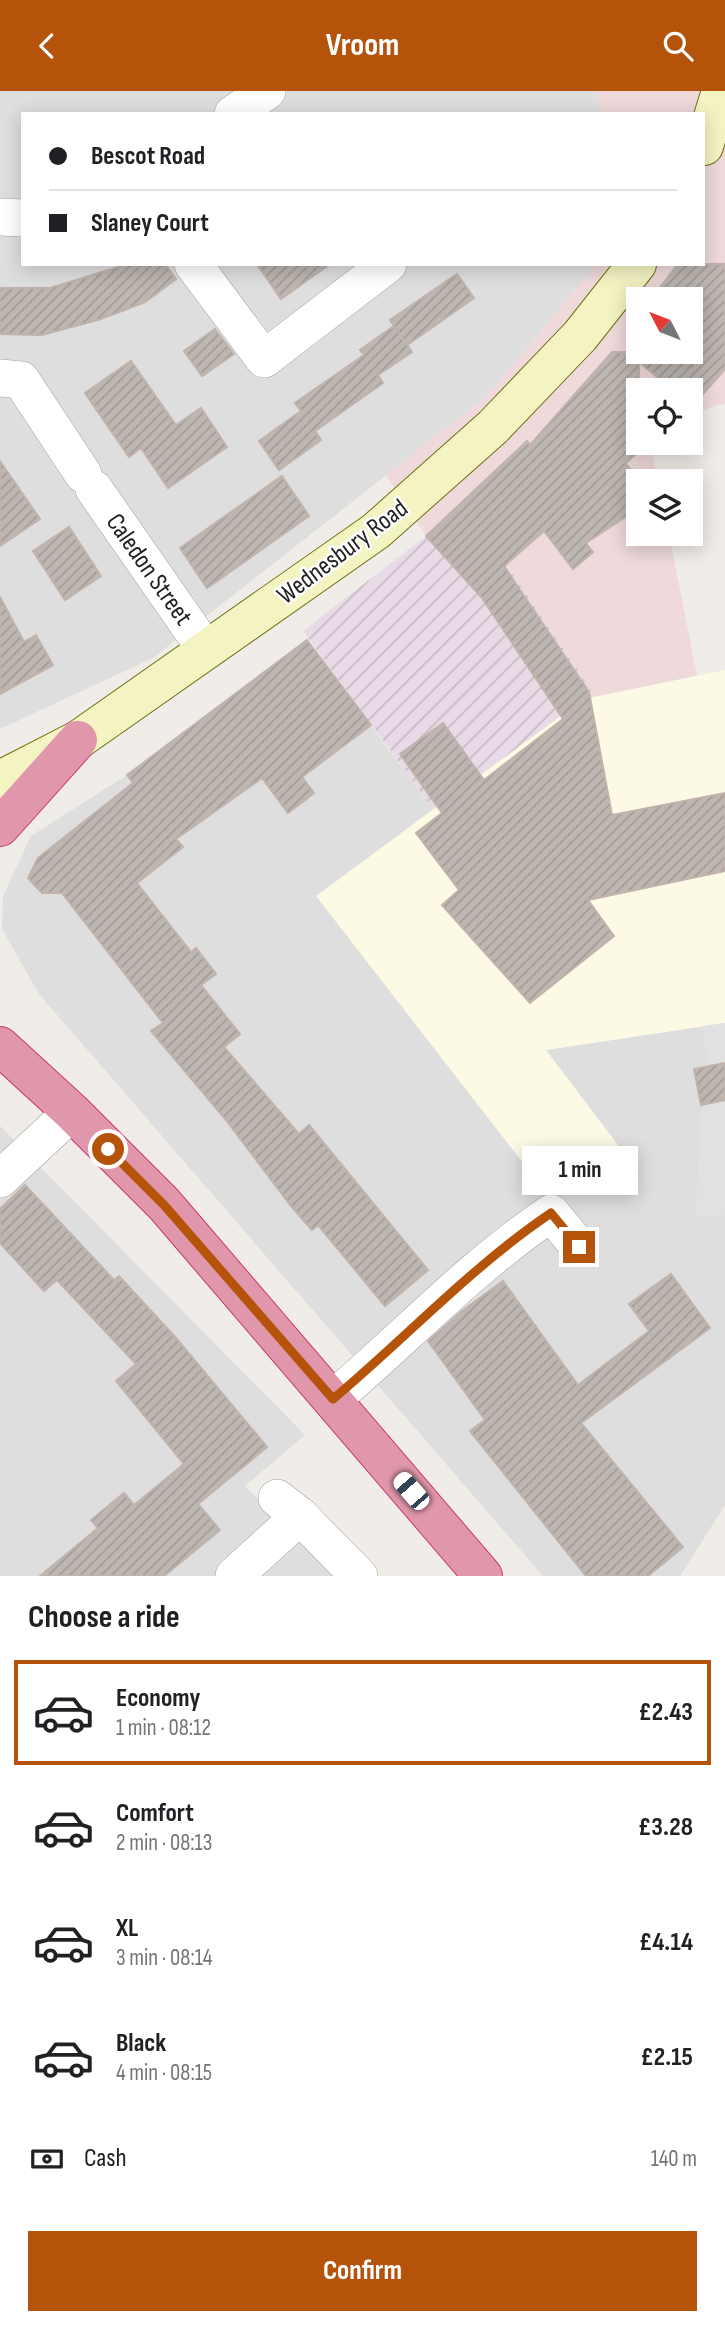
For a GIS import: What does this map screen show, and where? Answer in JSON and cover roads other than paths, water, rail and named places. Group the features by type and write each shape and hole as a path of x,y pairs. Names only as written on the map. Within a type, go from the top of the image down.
{"highway":[{"path":"0,827 78,740"},
{"path":"0,1046 72,1112 164,1205 483,1576"}],"street":[{"path":"236,112 267,91"},
{"path":"713,135 721,91"},
{"path":"0,217 21,218"},
{"path":"194,266 264,359 385,266"},
{"name":"Wednesbury Road","path":"0,780 78,740 357,546 493,427 580,336 635,266"},
{"name":"Caledon Street","path":"0,378 20,380 206,650"},
{"path":"0,1179 72,1112"},
{"path":"333,1399 400,1343 483,1262 551,1213 579,1247"},
{"path":"234,1576 289,1507 359,1576"}]}
